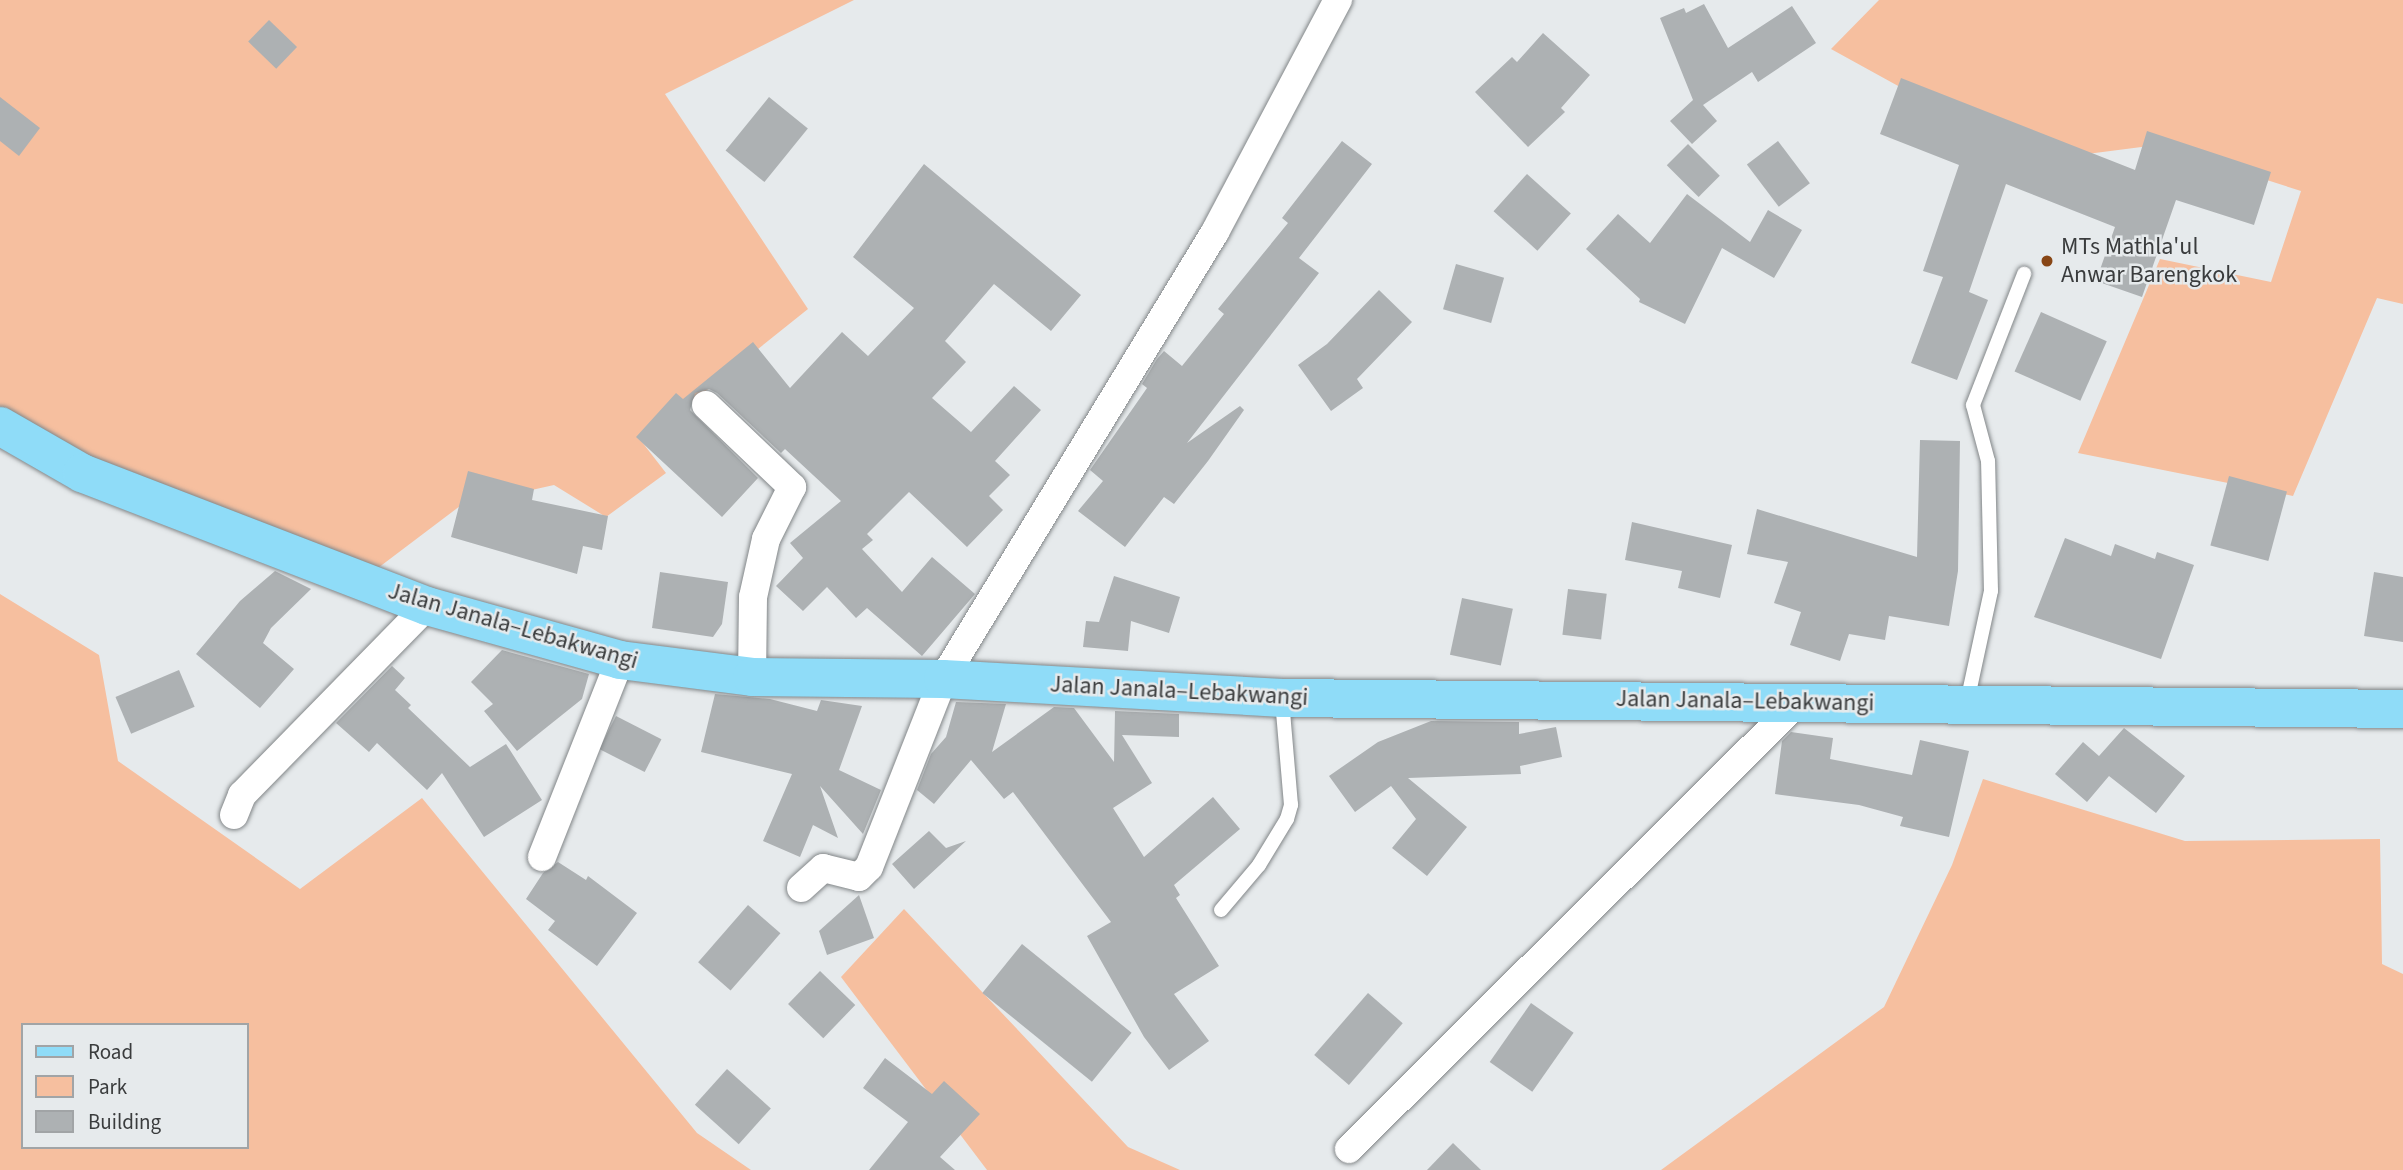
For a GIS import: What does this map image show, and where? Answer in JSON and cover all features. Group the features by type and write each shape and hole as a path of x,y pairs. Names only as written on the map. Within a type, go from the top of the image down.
{"main road":[{"name":"Jalan Janala–Lebakwangi","path":"0,426 82,473 427,606 620,660 752,677 943,679 1282,698 2403,709"}],"street":[{"path":"801,888 823,868 859,877 869,867 943,679 1215,232 1338,0"},
{"path":"706,405 792,487 766,539 753,597 752,677"},
{"path":"234,815 242,795 427,606"},
{"path":"542,857 620,660"},
{"path":"1349,1149 1799,701"}],"lane":[{"path":"1967,704 1991,591 1988,461 1973,405 2024,274"},
{"path":"1221,909 1259,865 1289,812 1282,698"}],"green space":[{"path":"0,0 854,0 665,94 808,309 642,442 666,473 606,517 554,485 460,506 374,571 0,429"},
{"path":"1879,0 2403,0 2403,304 2377,298 2293,496 2078,453 2160,259 2271,282 2301,191 2157,145 2056,158 1900,87 1831,49"},
{"path":"0,594 99,655 118,761 300,889 422,798 697,1133 751,1170 0,1170"},
{"path":"1983,779 2185,841 2380,839 2382,964 2403,974 2403,1170 1661,1170 1884,1007 1952,865"},
{"path":"904,909 1128,1147 1180,1170 987,1170 841,977"}],"building":[{"path":"1704,4 1728,48 1792,6 1816,43 1758,82 1752,72 1703,105 1717,121 1692,144 1670,121 1693,100 1660,18 1684,8 1686,13"},
{"path":"269,20 297,47 276,69 248,42"},
{"path":"1543,33 1590,75 1561,108 1565,112 1528,147 1475,92 1512,57 1517,62"},
{"path":"1901,78 2135,170 2147,131 2271,172 2254,225 2176,200 2142,297 2096,281 2115,227 2006,184 1969,292 1988,300 1957,380 1911,363 1943,277 1923,271 1959,165 1880,134"},
{"path":"0,97 40,128 19,156 0,141"},
{"path":"769,97 808,128 764,182 726,151"},
{"path":"1342,141 1372,164 1299,258 1319,273 1187,443 1240,406 1244,410 1208,461 1174,504 1164,497 1125,547 1078,511 1103,481 1090,470 1147,388 1142,384 1157,359 1164,351 1182,366 1224,314 1218,309 1288,223 1282,218"},
{"path":"1778,141 1810,183 1779,207 1747,164"},
{"path":"1688,144 1720,176 1699,197 1667,165"},
{"path":"924,164 1081,295 1051,331 994,284 945,341 966,362 932,398 971,432 1014,386 1041,410 995,461 1010,475 989,496 1003,510 967,547 909,492 867,534 873,540 862,549 902,592 932,557 975,594 922,656 867,608 856,618 827,587 803,611 776,586 803,558 790,543 841,501 785,449 781,453 717,393 709,389 695,393 690,410 758,478 722,517 636,437 676,393 683,399 753,342 790,388 842,332 868,356 914,308 853,257"},
{"path":"1527,174 1571,213 1537,251 1494,211"},
{"path":"1687,194 1750,242 1768,210 1802,230 1774,278 1722,248 1685,324 1639,302 1640,299 1586,249 1618,214 1650,243"},
{"path":"1456,264 1504,278 1491,323 1443,309"},
{"path":"1379,290 1412,322 1357,379 1363,388 1331,411 1298,365 1327,344"},
{"path":"2041,312 2107,341 2080,401 2015,371"},
{"path":"1920,440 1960,441 1958,571 1949,626 1889,616 1885,640 1849,634 1840,661 1790,645 1801,612 1774,603 1788,562 1747,554 1757,509 1917,557"},
{"path":"468,471 534,489 532,500 608,516 602,550 583,546 577,574 451,537"},
{"path":"2229,476 2287,492 2268,561 2210,546"},
{"path":"1632,522 1732,545 1720,598 1678,588 1682,571 1625,560"},
{"path":"2065,538 2111,556 2115,544 2155,559 2157,552 2194,565 2161,659 2034,617"},
{"path":"275,571 311,589 271,628 263,643 294,669 260,708 196,654 240,601"},
{"path":"660,572 728,582 722,624 713,637 652,628"},
{"path":"2374,572 2403,577 2403,642 2364,636"},
{"path":"1114,576 1180,597 1169,633 1131,621 1128,651 1083,647 1086,621 1099,622"},
{"path":"1568,589 1607,594 1601,639 1562,635"},
{"path":"1462,598 1513,609 1501,666 1450,655"},
{"path":"502,650 589,674 582,699 517,751 484,711 493,704 471,682"},
{"path":"392,666 405,678 395,690 411,705 408,708 470,767 506,744 542,800 484,837 442,773 427,790 377,743 369,752 336,723"},
{"path":"179,670 195,707 131,734 115,697"},
{"path":"715,694 770,699 817,711 821,700 862,706 839,770 881,790 863,834 820,786 838,838 813,825 800,857 763,841 792,774 701,752"},
{"path":"956,702 1006,704 992,752 1054,707 1074,708 1114,762 1115,711 1179,714 1179,737 1122,735 1152,783 1113,808 1144,857 1213,797 1240,829 1174,885 1180,895 1176,898 1219,966 1174,994 1209,1041 1169,1070 1144,1037 1087,936 1111,922 1013,792 1004,799 971,760 934,804 917,790 931,754 946,737"},
{"path":"616,716 661,739 645,772 599,749"},
{"path":"1431,721 1519,722 1519,734 1556,727 1562,757 1520,766 1521,774 1408,778 1467,827 1427,876 1392,848 1416,819 1391,786 1355,812 1329,776 1378,742"},
{"path":"2124,728 2185,776 2156,813 2109,776 2087,802 2055,774 2083,742 2099,756"},
{"path":"1791,732 1833,738 1830,759 1912,775 1920,740 1969,751 1949,837 1900,826 1903,817 1859,805 1775,794 1782,741"},
{"path":"929,831 946,848 966,841 914,889 892,864"},
{"path":"558,862 586,880 588,876 637,913 597,966 548,930 555,921 526,899 543,873"},
{"path":"859,895 874,938 827,955 819,931"},
{"path":"748,905 780,933 731,991 698,962"},
{"path":"1022,944 1132,1033 1092,1082 982,993"},
{"path":"820,971 855,1005 823,1038 788,1004"},
{"path":"1368,993 1403,1023 1349,1085 1314,1055"},
{"path":"1531,1003 1574,1033 1532,1092 1490,1062"},
{"path":"885,1058 932,1094 944,1081 980,1114 940,1157 955,1170 869,1170 908,1122 863,1088"},
{"path":"727,1069 771,1108 739,1144 695,1105"},
{"path":"1453,1143 1481,1170 1427,1170"}],"place":[{"name":"MTs Mathla'ul Anwar Barengkok","path":"2047,261"}]}
